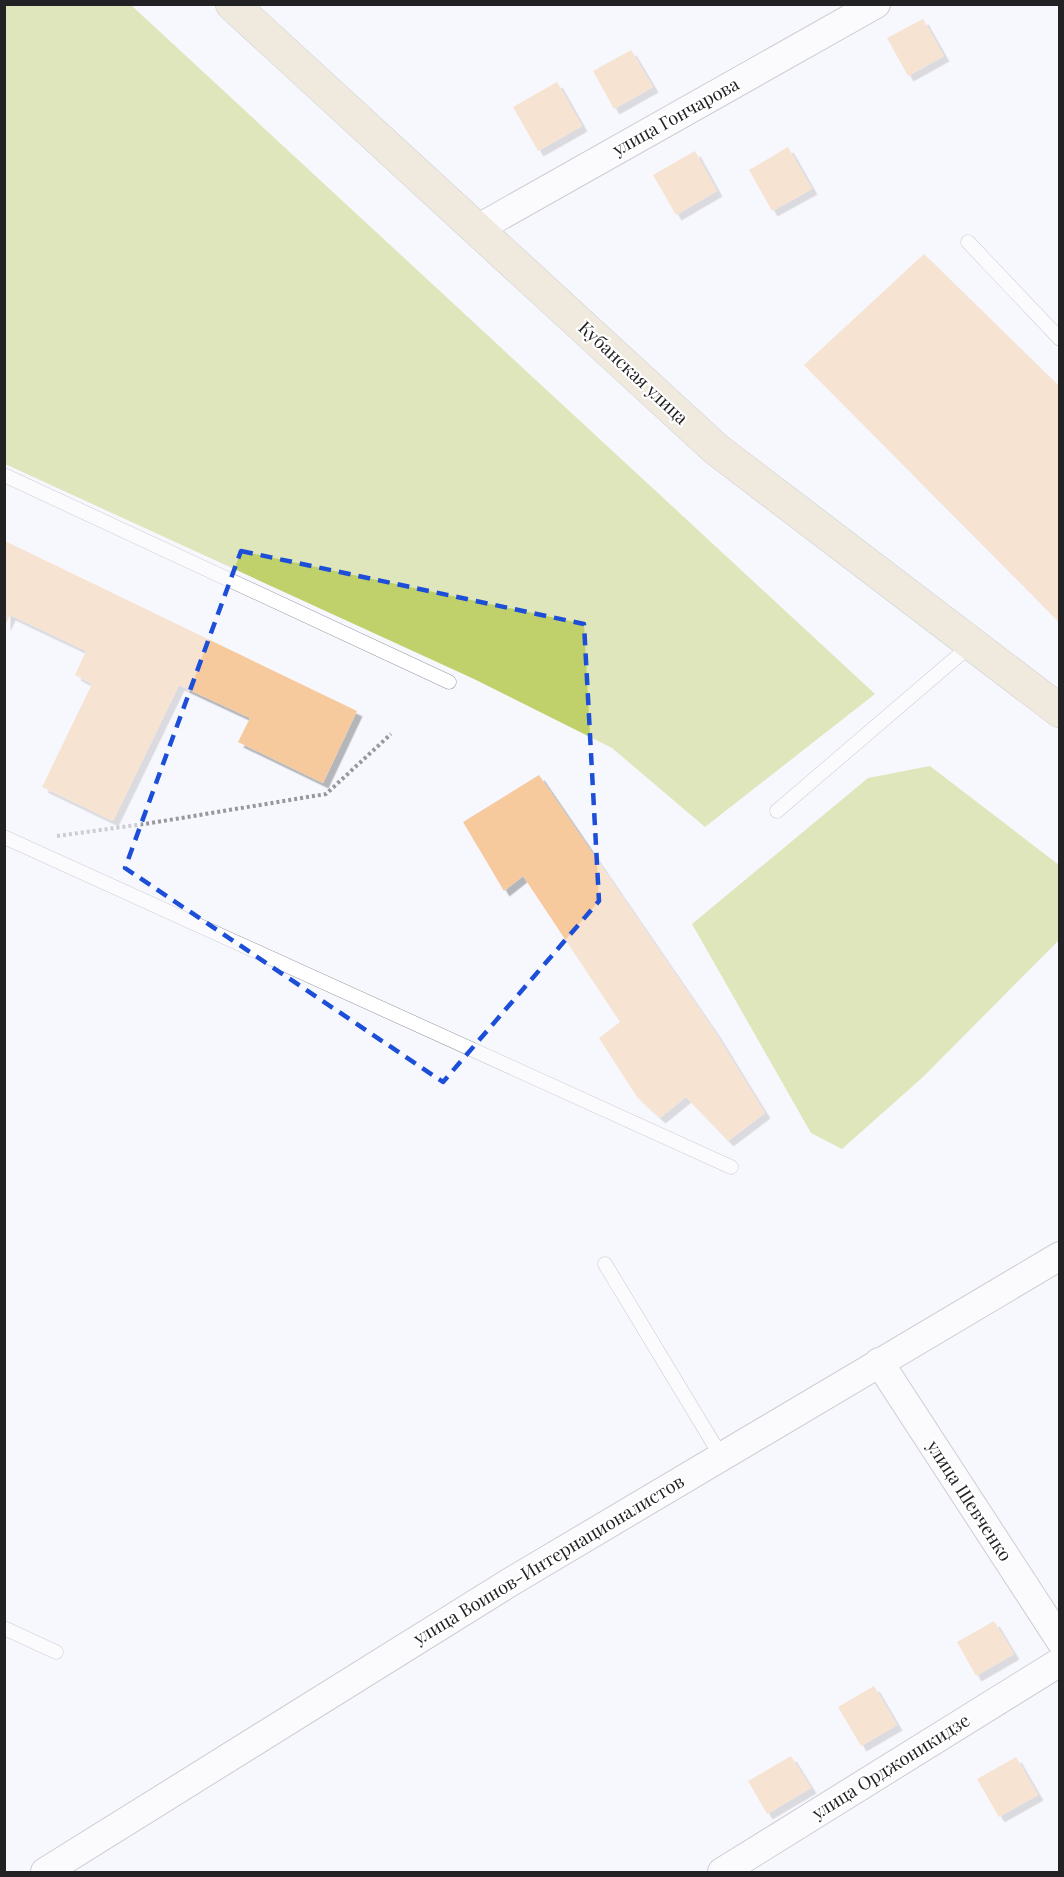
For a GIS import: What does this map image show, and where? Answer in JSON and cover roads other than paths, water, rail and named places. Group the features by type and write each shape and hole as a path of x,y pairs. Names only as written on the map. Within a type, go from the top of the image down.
{"street":[{"name":"Кубанская улица","path":"232,4 716,449 1059,711"},
{"name":"улица Гончарова","path":"477,229 876,4"},
{"name":"улица Воинов-Интернационалистов","path":"45,1872 512,1581 1059,1256"},
{"name":"улица Шевченко","path":"879,1362 1059,1640"},
{"name":"улица Орджоникидзе","path":"722,1872 1059,1662"}],"lane":[{"path":"968,242 1059,339"},
{"path":"4,475 449,681"},
{"path":"777,811 972,644"},
{"path":"9,839 731,1167"},
{"path":"605,1264 721,1456"},
{"path":"4,1629 56,1652"}]}
